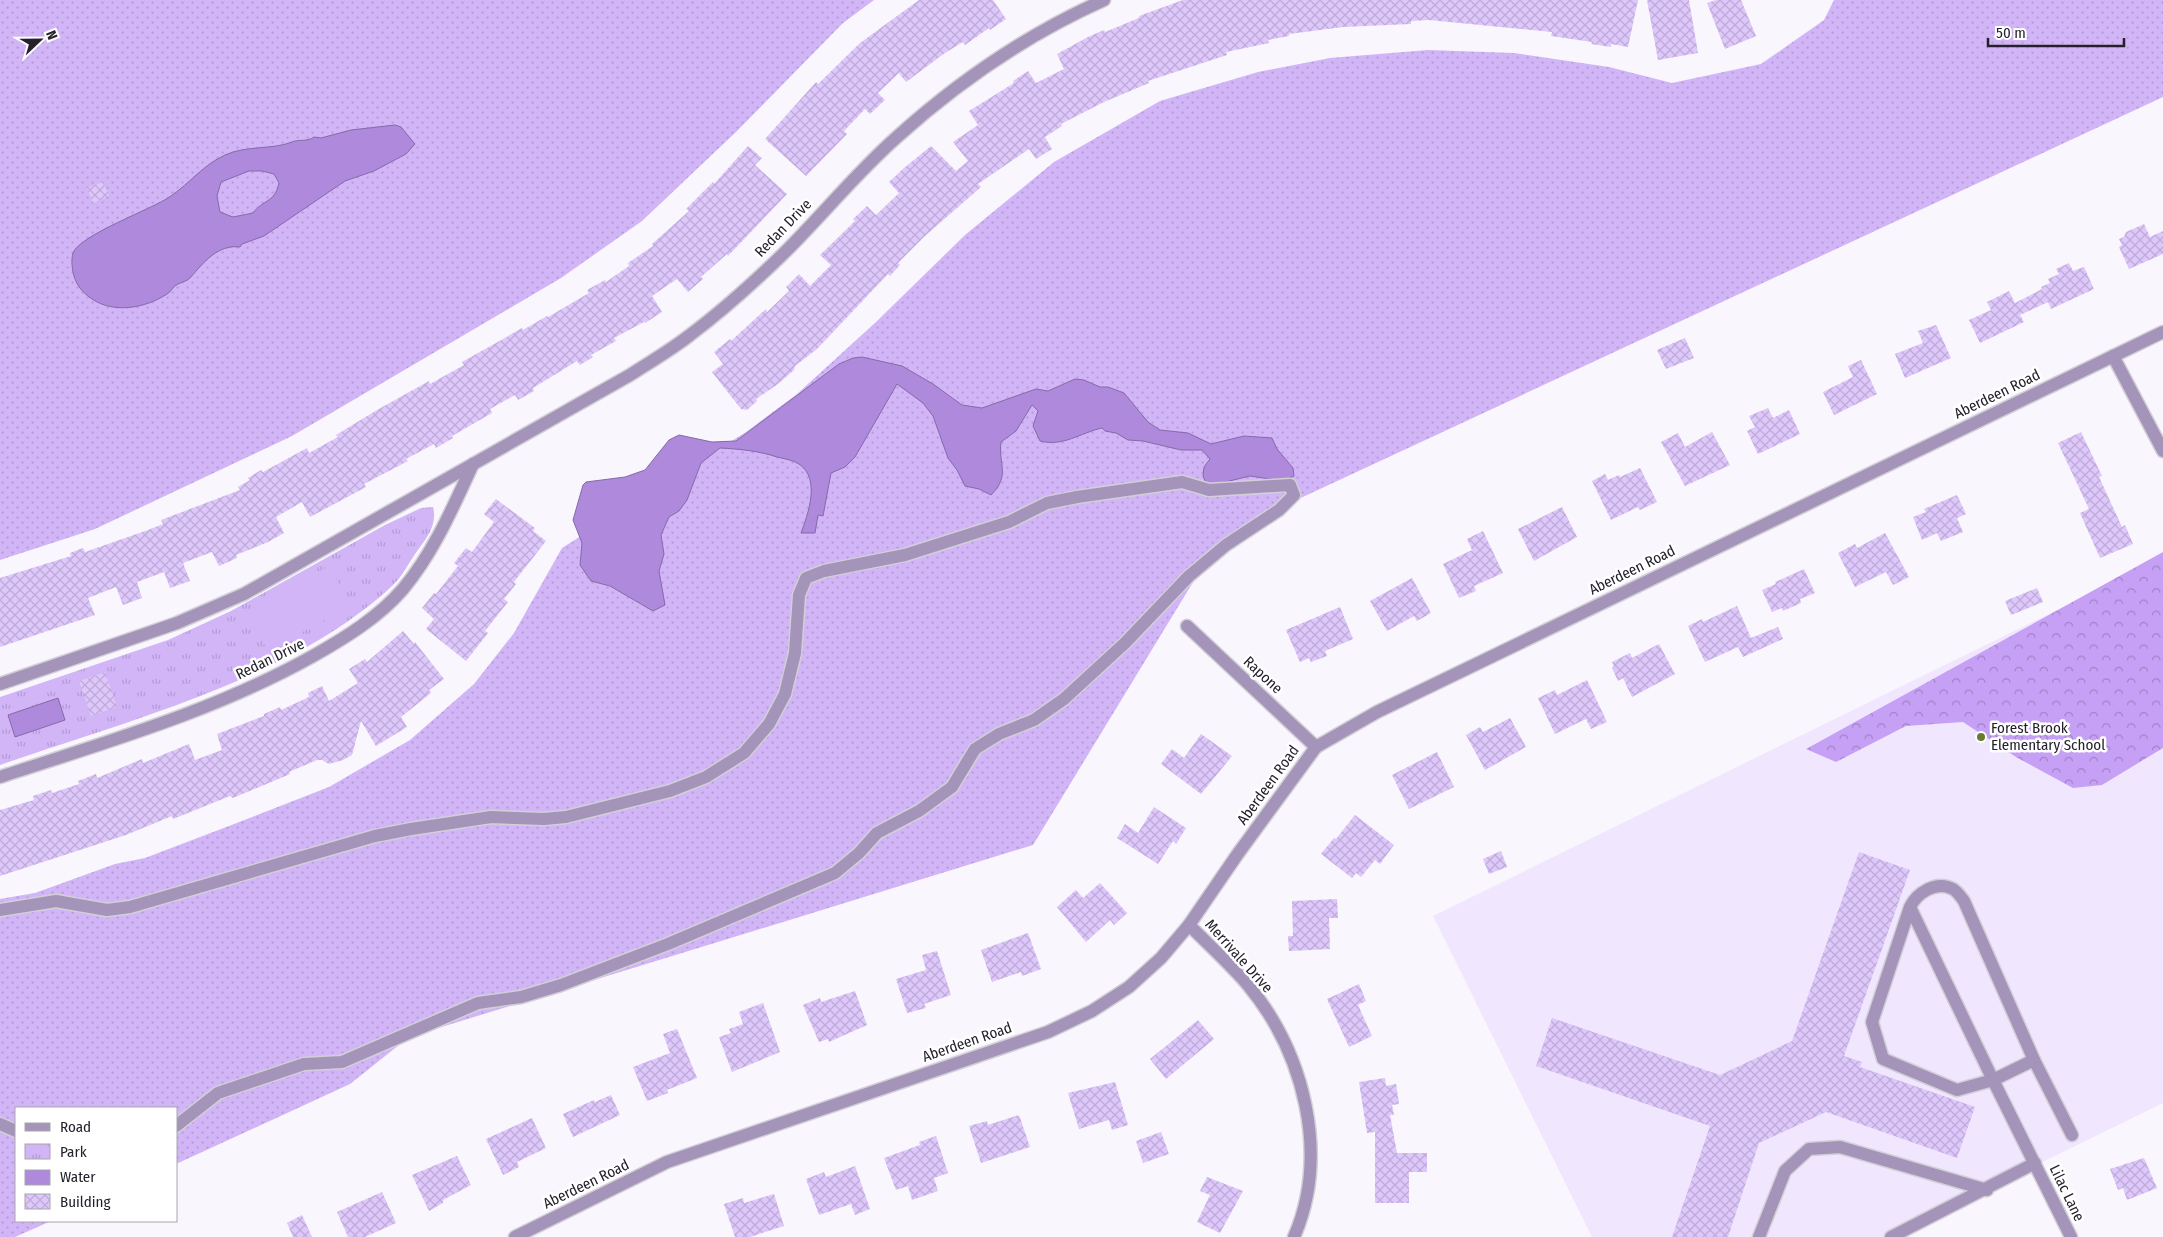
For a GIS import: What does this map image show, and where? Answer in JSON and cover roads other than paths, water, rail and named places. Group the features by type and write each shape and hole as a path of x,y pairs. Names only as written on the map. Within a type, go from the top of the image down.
{"street":[{"name":"Redan Drive","path":"0,684 211,610 293,567 591,398 689,336 775,261 865,167 967,79 1023,42 1056,23 1104,0"},
{"name":"Aberdeen Road","path":"515,1237 667,1162 1048,1032 1092,1011 1129,987 1161,958 1189,925 1237,855 1316,747 1377,712 2163,332"},
{"path":"2113,356 2163,451"},
{"name":"Redan Drive","path":"0,777 215,703 293,667 357,630 402,590 424,562 473,464"},
{"path":"0,910 56,901 107,910 130,907 274,865 410,829 491,817 544,819 566,817 670,791 706,777 744,753 768,724 785,694 795,653 799,595 806,578 824,571 905,555 1009,522 1047,504 1077,497 1182,482 1209,490 1290,485 1294,495 1279,510 1226,545 1189,576 1143,626 1064,700 1034,720 999,734 975,749 952,787 919,811 877,833 859,853 835,873 668,944 561,985 521,998 478,1003 342,1062 304,1064 218,1093 178,1124"},
{"name":"Rapone","path":"1187,626 1316,747"},
{"path":"2034,1060 1993,1080 1957,1090 1883,1059 1872,1022 1915,897 1937,886 1953,889 1964,901 2034,1060 2072,1135"},
{"name":"Lilac Lane","path":"1910,908 2071,1237"},
{"name":"Merrivale Drive","path":"1189,925 1247,984 1272,1018 1291,1055 1302,1088 1308,1120 1311,1156 1310,1184 1304,1212 1294,1237"},
{"path":"0,1124 15,1131"},
{"path":"1759,1237 1785,1171 1809,1149 1840,1147 1986,1190"},
{"path":"1891,1237 2035,1164"}],"water":[{"path":"395,125 401,127 415,144 406,154 374,171 345,181 264,236 242,244 240,247 225,248 218,251 188,280 176,285 168,293 150,303 120,308 110,307 92,299 83,292 77,283 74,276 72,259 73,253 79,246 102,230 171,196 217,159 242,150 276,146 314,137 321,138 351,130","holes":["249,171 262,171 274,174 279,183 275,194 271,198 253,213 233,217 220,212 217,196 221,182"]},
{"path":"862,357 902,366 933,384 962,405 982,408 1036,389 1048,391 1075,379 1084,380 1100,387 1108,387 1124,393 1148,422 1160,430 1188,433 1211,444 1244,436 1272,438 1277,449 1293,468 1294,476 1283,481 1250,476 1213,485 1206,483 1203,476 1204,467 1210,459 1202,450 1181,450 1143,441 1128,440 1102,428 1064,441 1040,441 1033,426 1038,411 1032,405 1016,431 1001,442 1001,482 991,495 979,489 965,486 948,458 933,416 923,403 897,384 855,457 845,467 831,473 823,516 818,515 815,533 801,533 811,497 810,478 806,470 799,464 789,460 756,452 720,448 701,463 687,500 679,511 669,517 661,535 664,554 659,571 665,605 653,611 610,586 591,581 580,565 582,543 573,520 583,485 586,482 625,477 645,470 669,440 679,435 712,442 736,441 839,364 853,358"},
{"path":"58,698 65,720 15,737 8,715"}],"place":[{"name":"Forest Brook Elementary School","path":"1981,737"}]}
